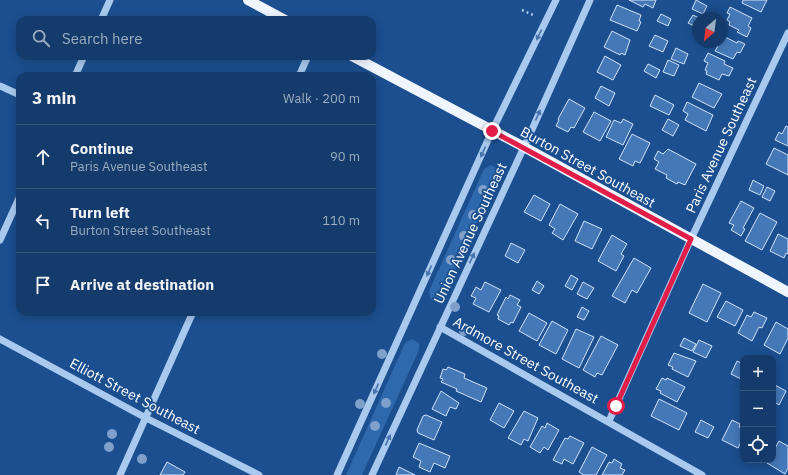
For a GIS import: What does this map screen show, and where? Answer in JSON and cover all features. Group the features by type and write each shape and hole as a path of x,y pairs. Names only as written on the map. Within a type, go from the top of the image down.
{"main road":[{"path":"248,0 278,16"},
{"name":"Burton Street Southeast","path":"359,60 524,147 788,292"}],"street":[{"path":"102,16 110,0"},
{"path":"337,475 492,131 556,0"},
{"name":"Union Avenue Southeast","path":"372,475 524,147 590,0"},
{"name":"Paris Avenue Southeast","path":"610,421 691,239 788,33"},
{"path":"77,72 82,60"},
{"path":"301,72 306,60"},
{"path":"0,86 16,93"},
{"path":"0,240 16,205"},
{"path":"120,475 191,316"},
{"name":"Ardmore Street Southeast","path":"440,327 610,421 702,475"},
{"name":"Elliott Street Southeast","path":"0,340 146,418 259,475"}],"path":[{"path":"522,10 533,16"}],"shaded area":[{"path":"491,165 498,169 498,176 443,297 440,301 433,301 430,298 429,291 484,169"},
{"path":"412,339 419,343 419,350 362,475 346,475 405,343"}],"building":[{"path":"629,0 656,0 653,8 645,4 643,7"},
{"path":"696,0 707,6 704,12 699,12 692,9"},
{"path":"743,0 767,0 761,12 742,3"},
{"path":"617,5 641,15 639,21 641,22 637,31 610,20"},
{"path":"730,7 752,18 748,26 751,28 747,37 737,32 739,30 729,25 730,22 728,18 730,14 728,12"},
{"path":"661,14 671,19 668,26 657,21"},
{"path":"692,17 692,25 688,23"},
{"path":"612,31 630,40 625,55 621,53 620,55 604,47"},
{"path":"655,35 668,41 663,52 649,46"},
{"path":"728,38 737,43 738,41 745,44 740,53 737,52 733,59 715,51 717,48 728,48"},
{"path":"676,48 688,54 684,64 671,59"},
{"path":"708,53 725,61 724,64 733,68 729,76 722,74 719,80 706,74 707,71 705,70 708,63 704,61"},
{"path":"605,56 621,65 613,80 597,72"},
{"path":"668,60 679,65 674,76 663,72"},
{"path":"648,64 660,70 656,78 644,71"},
{"path":"699,83 722,94 714,108 692,97"},
{"path":"601,86 615,93 609,106 595,98"},
{"path":"655,95 674,105 669,115 650,106"},
{"path":"569,99 585,108 574,128 571,127 568,132 556,126 559,120 558,119"},
{"path":"687,102 713,115 706,131 685,120 688,114 683,111"},
{"path":"594,112 611,121 600,141 583,132"},
{"path":"623,119 633,124 623,145 606,137 614,120 621,123"},
{"path":"668,119 679,125 673,136 662,130"},
{"path":"786,126 788,127 788,146 775,140 779,132 782,134"},
{"path":"632,134 650,143 640,163 635,161 633,166 619,159"},
{"path":"774,148 788,155 788,175 766,164"},
{"path":"668,149 696,164 685,185 678,182 677,184 666,178 667,175 655,169 659,162 654,159 658,151 663,154"},
{"path":"753,180 764,186 760,195 749,190"},
{"path":"767,187 775,191 770,201 762,197"},
{"path":"534,195 550,204 541,221 524,212"},
{"path":"741,201 754,208 743,228 745,229 741,236 731,230 734,225 729,223"},
{"path":"560,204 578,214 563,240 552,233 555,229 549,225"},
{"path":"760,213 777,222 762,250 745,241"},
{"path":"584,221 602,229 592,249 575,241"},
{"path":"778,234 788,239 788,254 786,253 784,258 770,251"},
{"path":"612,235 627,244 621,254 624,256 616,271 598,261"},
{"path":"511,243 525,250 518,263 505,256"},
{"path":"634,258 651,268 637,293 632,290 625,303 612,296"},
{"path":"571,275 578,279 572,290 565,286"},
{"path":"537,281 544,286 539,294 532,290"},
{"path":"485,282 501,290 489,312 473,304 476,298 471,296 476,287 481,290"},
{"path":"583,282 594,288 587,299 577,294"},
{"path":"703,284 721,293 707,322 689,313"},
{"path":"510,295 520,300 517,305 521,307 513,323 511,322 509,325 498,319 499,316 497,315 506,297 508,299"},
{"path":"726,301 743,310 735,326 717,317"},
{"path":"582,307 589,311 584,320 577,317"},
{"path":"754,312 767,318 762,328 759,327 752,341 738,333 747,315 751,317"},
{"path":"529,313 547,323 537,341 519,331"},
{"path":"552,321 568,330 556,354 539,345"},
{"path":"776,322 788,329 788,338 780,354 764,345"},
{"path":"576,329 594,337 579,368 562,359"},
{"path":"601,336 618,345 602,375 597,373 595,377 583,370"},
{"path":"684,338 696,344 692,351 680,346"},
{"path":"699,340 712,346 706,358 693,352"},
{"path":"674,353 696,361 688,377 672,369 673,367 668,365"},
{"path":"737,361 740,362 740,378 731,374"},
{"path":"448,367 465,374 464,378 487,388 481,402 456,391 457,389 441,382 443,379 440,378 443,369 446,370"},
{"path":"662,378 666,380 667,378 685,387 677,402 660,393 661,391 656,389"},
{"path":"776,386 786,391 779,405 776,403"},
{"path":"441,391 459,403 456,409 450,407 446,416 432,409"},
{"path":"659,399 687,413 679,430 651,416"},
{"path":"499,403 514,411 504,428 490,420"},
{"path":"524,411 538,418 528,441 524,439 521,445 508,438"},
{"path":"426,415 442,422 434,440 418,433 417,430 423,416"},
{"path":"701,420 714,427 708,438 695,432"},
{"path":"732,420 740,424 740,444 738,448 722,440"},
{"path":"547,423 559,430 548,450 544,447 540,453 530,447 542,426 545,428"},
{"path":"570,436 584,443 573,464 564,459 562,464 553,460 565,438 568,439"},
{"path":"779,441 788,446 788,468 785,474 767,463 776,463 776,446"},
{"path":"419,443 450,456 445,468 434,463 430,472 419,467 421,461 413,457"},
{"path":"592,447 607,455 596,475 584,475 579,472"},
{"path":"614,459 622,464 620,468 625,470 622,475 602,475 609,462 612,463"},
{"path":"167,462 185,472 183,475 160,475"},
{"path":"399,467 415,475 396,475"}],"route":[{"path":"492,131 524,147 691,239 616,406"}]}
